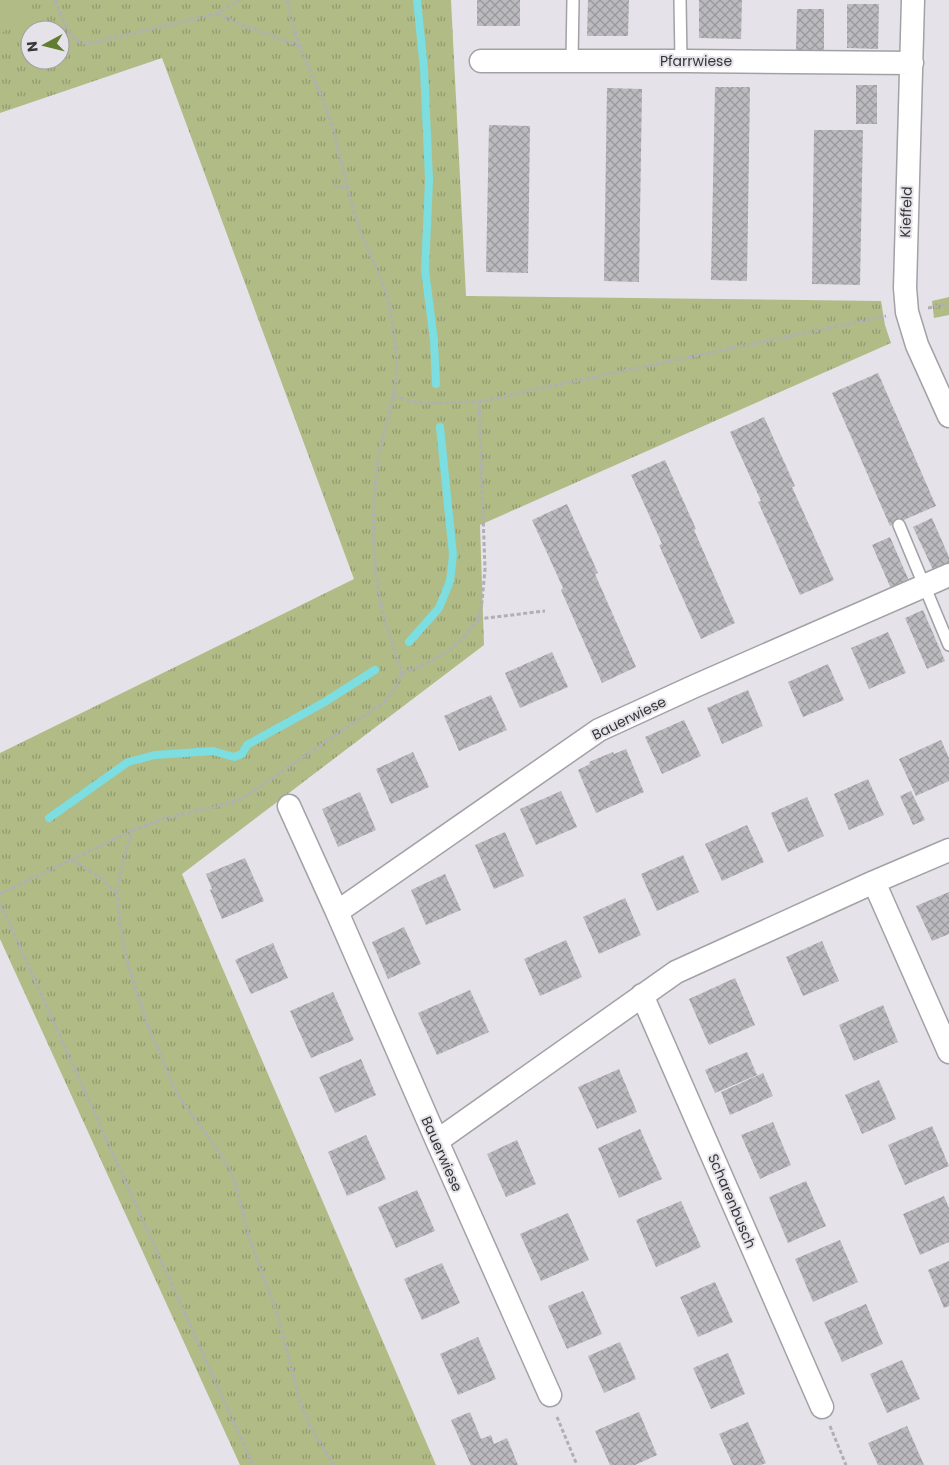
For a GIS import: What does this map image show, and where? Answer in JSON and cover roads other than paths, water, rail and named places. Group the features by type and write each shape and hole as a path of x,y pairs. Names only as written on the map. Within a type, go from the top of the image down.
{"street":[{"name":"Kieffeld","path":"913,0 904,263 905,288 908,312 917,345 949,416"},
{"name":"Pfarrwiese","path":"481,61 912,63"},
{"name":"Bauerwiese","path":"337,912 599,730 949,575"},
{"name":"Bauerwiese","path":"289,806 550,1395"},
{"path":"437,1141 676,972 949,850"},
{"path":"874,882 949,1052"},
{"name":"Scharenbusch","path":"642,995 822,1408"}],"lane":[{"path":"572,61 573,0"},
{"path":"680,0 681,61"},
{"path":"899,525 949,645"}],"waterway":[{"path":"417,0 424,69 429,180 425,270 434,341 436,384"},
{"path":"409,642 439,608 450,581 453,555 440,427"},
{"path":"49,818 128,762 155,755 213,751 234,757 242,754 247,745 323,703 375,670"}]}
